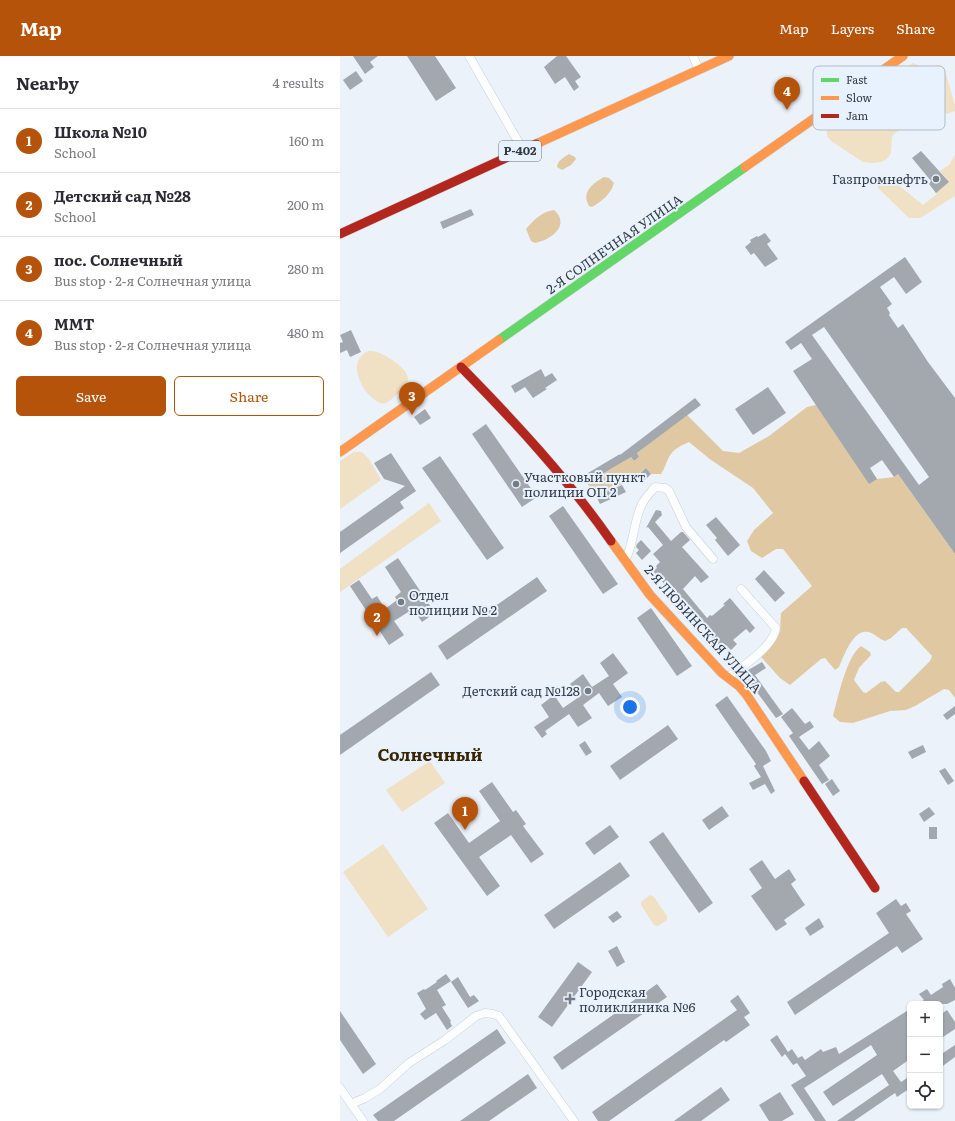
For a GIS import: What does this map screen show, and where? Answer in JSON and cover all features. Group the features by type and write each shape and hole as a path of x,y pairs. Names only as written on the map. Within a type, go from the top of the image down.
{"main road":[{"name":"Р-402","path":"340,234 729,56"},
{"name":"2-Я СОЛНЕЧНАЯ УЛИЦА","path":"889,66 903,56"},
{"name":"2-Я СОЛНЕЧНАЯ УЛИЦА","path":"340,452 813,119"},
{"name":"2-Я ЛЮБИНСКАЯ УЛИЦА","path":"461,367 510,417 566,481 590,511 650,594 728,677 746,694 875,888"}],"street":[{"path":"469,56 523,150"},
{"path":"693,56 699,70"},
{"path":"625,561 632,545 643,502 655,487 665,488 668,491 686,527 713,559"},
{"path":"728,677 755,656 776,634 776,628 740,589"},
{"path":"351,1104 380,1089 409,1063 445,1040 476,1016 485,1013 500,1016 574,1121"},
{"path":"340,1088 363,1121"}],"shaded area":[{"path":"913,63 919,66 909,66"},
{"path":"945,71 955,106 955,111 946,114"},
{"path":"827,130 900,130 892,136 891,153 887,159 881,162 873,163 863,162 831,141 827,136"},
{"path":"569,154 576,159 571,165 562,170 557,167 560,161"},
{"path":"955,154 955,196 920,218 909,218 878,188 880,178 883,175 887,176 923,205 949,182 940,171 950,164"},
{"path":"604,177 609,178 614,183 613,187 603,200 592,207 589,206 586,197 589,189"},
{"path":"554,210 559,216 560,221 560,226 557,231 547,239 535,243 531,241 526,229 542,215"},
{"path":"369,351 379,353 392,360 406,372 408,376 408,381 402,390 386,403 380,403 366,392 358,374 357,364 361,357"},
{"path":"816,405 877,479 894,477 898,474 955,554 955,698 949,690 944,689 906,710 890,711 853,723 840,722 833,716 847,668 856,651 861,646 870,652 871,655 859,668 854,680 863,692 866,693 881,682 885,681 896,692 899,692 930,661 932,656 906,628 902,628 891,638 885,641 868,632 863,632 850,644 839,667 835,670 825,658 821,659 790,685 780,678 761,657 780,632 781,613 812,586 783,549 776,549 762,558 751,551 747,541 754,530 773,513 753,488 711,460 689,442 673,452 661,474 651,474 646,468 616,487 597,496 587,483 630,456 634,461 639,457 637,453 687,415 723,451 739,453 769,436 807,407"},
{"path":"354,452 362,452 369,459 381,480 340,509 340,461"},
{"path":"429,503 441,521 340,592 340,569"},
{"path":"430,761 445,783 402,812 386,790"},
{"path":"383,844 428,909 388,937 343,872"},
{"path":"650,895 654,897 667,916 667,920 658,926 654,925 641,905 641,902"}],"building":[{"path":"353,56 378,56 370,62 374,67 365,74"},
{"path":"407,56 435,56 456,88 436,101"},
{"path":"557,56 566,56 581,77 575,81 579,87 574,91 565,77 555,84 544,67"},
{"path":"356,71 363,81 350,90 343,80"},
{"path":"921,151 949,182 936,193 929,184 931,181 912,158"},
{"path":"471,209 474,215 443,229 440,222"},
{"path":"765,233 771,241 767,244 778,259 765,267 754,253 751,255 745,247 751,242 750,240"},
{"path":"905,257 922,282 906,294 894,277 880,287 892,304 887,308 890,313 889,315 898,328 903,324 928,362 955,398 955,554 898,474 894,477 882,460 870,468 877,479 869,484 793,371 812,359 801,343 791,350 785,342","holes":["824,327 929,477 919,485 812,335"]},
{"path":"351,330 361,352 350,357 347,350 340,353 340,343 343,342 340,335"},
{"path":"541,369 545,377 552,373 557,380 533,398 525,387 515,393 511,386"},
{"path":"768,387 786,413 753,435 735,409"},
{"path":"695,398 701,405 637,453 639,457 634,461 631,457 587,483 583,476 620,455"},
{"path":"425,409 431,418 420,425 414,417"},
{"path":"486,424 537,497 522,507 472,434"},
{"path":"391,453 416,491 400,502 404,508 340,553 340,532 405,486 384,479 374,463"},
{"path":"440,456 504,548 487,560 422,468"},
{"path":"646,468 651,474 642,483 636,477"},
{"path":"622,485 626,492 600,504 596,496"},
{"path":"563,506 618,584 603,594 549,516"},
{"path":"656,510 661,511 662,515 655,522 671,541 683,532 690,540 682,547 709,577 701,583 695,576 683,589 707,618 710,615 712,616 725,605 723,604 730,598 755,628 750,633 746,629 733,640 737,644 731,650 726,645 721,649 692,613 687,617 678,607 682,604 653,571 657,568 656,566 660,562 653,554 663,545 648,527 646,528"},
{"path":"716,517 740,545 728,556 715,540 717,538 706,525"},
{"path":"641,540 651,551 642,560 636,553 639,550 636,547 637,544"},
{"path":"398,558 435,613 422,622 413,609 394,621 404,635 389,645 350,586 359,580 372,599 377,596 385,609 397,600 395,597 401,592 385,567"},
{"path":"764,570 785,593 775,602 755,579"},
{"path":"537,577 547,591 447,660 438,646"},
{"path":"651,608 692,666 677,676 637,618"},
{"path":"613,653 628,673 613,684 622,697 608,706 599,693 583,705 592,718 578,727 569,714 545,731 547,734 542,738 534,727 549,717 541,705 554,695 563,708 579,697 570,684 583,674 592,687 609,676 600,663"},
{"path":"762,662 766,668 755,675 783,714 776,718 743,673"},
{"path":"431,672 440,685 340,755 340,735"},
{"path":"727,696 766,751 771,761 763,766 775,791 771,794 765,784 753,790 749,783 761,777 754,766 756,764 715,705"},
{"path":"955,706 955,714 947,720 943,715"},
{"path":"792,708 805,724 810,721 814,727 799,737 809,750 819,741 830,756 819,765 829,780 822,784 789,736 793,733 781,717"},
{"path":"668,725 678,739 620,780 610,766"},
{"path":"585,741 592,752 586,756 579,745"},
{"path":"923,745 926,752 912,759 908,752"},
{"path":"945,768 954,781 948,785 939,771"},
{"path":"832,779 840,791 833,796 825,784"},
{"path":"492,782 513,812 516,810 526,824 523,826 544,854 531,863 511,835 479,857 500,886 487,896 434,823 448,813 469,843 500,821 479,791"},
{"path":"722,806 729,816 709,830 702,820"},
{"path":"929,807 935,814 924,822 919,814"},
{"path":"610,825 619,837 594,855 585,843"},
{"path":"929,827 937,827 937,839 929,839"},
{"path":"663,832 713,903 699,913 649,842"},
{"path":"762,860 775,879 789,869 796,880 791,884 805,905 784,920 787,924 776,931 751,896 762,888 749,869"},
{"path":"620,862 630,876 554,929 544,915"},
{"path":"896,899 901,906 906,903 911,911 906,914 923,939 902,953 897,946 795,1015 787,1002 889,933 876,913"},
{"path":"617,911 622,917 613,923 608,917"},
{"path":"819,918 824,927 810,936 805,928"},
{"path":"617,946 625,962 617,967 608,951"},
{"path":"578,962 592,972 552,1027 538,1017"},
{"path":"446,974 451,981 437,990 446,1005 442,1007 451,1021 452,1026 447,1030 436,1013 425,1020 420,1014 426,1009 417,993 424,989 425,990"},
{"path":"458,977 470,997 474,995 479,1001 468,1008 451,982"},
{"path":"950,979 955,988 955,1000 947,1004 943,1004 943,1001 922,1001 924,1000 919,994 927,989 931,995 943,987 942,984"},
{"path":"657,984 667,997 562,1070 553,1057"},
{"path":"738,995 750,1013 744,1017 750,1025 726,1042 724,1040 609,1121 598,1121 592,1112 737,1010 730,1001"},
{"path":"947,1010 955,1022 955,1029 943,1037 943,1013"},
{"path":"340,1011 376,1064 363,1074 340,1040"},
{"path":"907,1011 907,1061 893,1071 901,1082 907,1078 907,1090 897,1097 895,1093 854,1121 837,1121 889,1085 882,1074 833,1106 823,1092 877,1055 871,1045 804,1088 826,1121 815,1121 791,1085 806,1076 797,1063 793,1065 785,1054 782,1057 770,1040 777,1035 788,1052 792,1049 798,1058 802,1056 805,1060 821,1049 823,1052 836,1047 839,1054"},
{"path":"497,1029 506,1043 394,1121 378,1121 373,1115"},
{"path":"955,1045 955,1057 943,1066 943,1053"},
{"path":"528,1074 537,1088 489,1121 460,1121"},
{"path":"721,1087 730,1100 701,1121 674,1121"},
{"path":"780,1092 794,1114 782,1121 769,1121 759,1105"}],"traffic: fast":[{"path":"499,340 745,167"}],"traffic: slow":[{"path":"536,144 729,56"},
{"path":"889,66 903,56"},
{"path":"745,167 813,119"},
{"path":"340,452 499,340"},
{"path":"611,541 650,595 722,673 739,686 746,694 804,781"}],"traffic: jam":[{"path":"340,234 536,144"},
{"path":"461,367 540,451 577,495 611,541"},
{"path":"804,781 875,888"}],"place":[{"name":"ММТ","path":"787,110"},
{"name":"Газпромнефть","path":"936,179"},
{"name":"пос. Солнечный","path":"412,415"},
{"name":"Участковый пункт полиции ОП 2","path":"516,484"},
{"name":"Отдел полиции № 2","path":"401,602"},
{"name":"Детский сад №28","path":"377,636"},
{"name":"Детский сад №128","path":"588,691"},
{"name":"Школа №10","path":"465,830"},
{"name":"Городская поликлиника №6","path":"570,999"}],"district":[{"name":"Солнечный","path":"430,755"}]}
